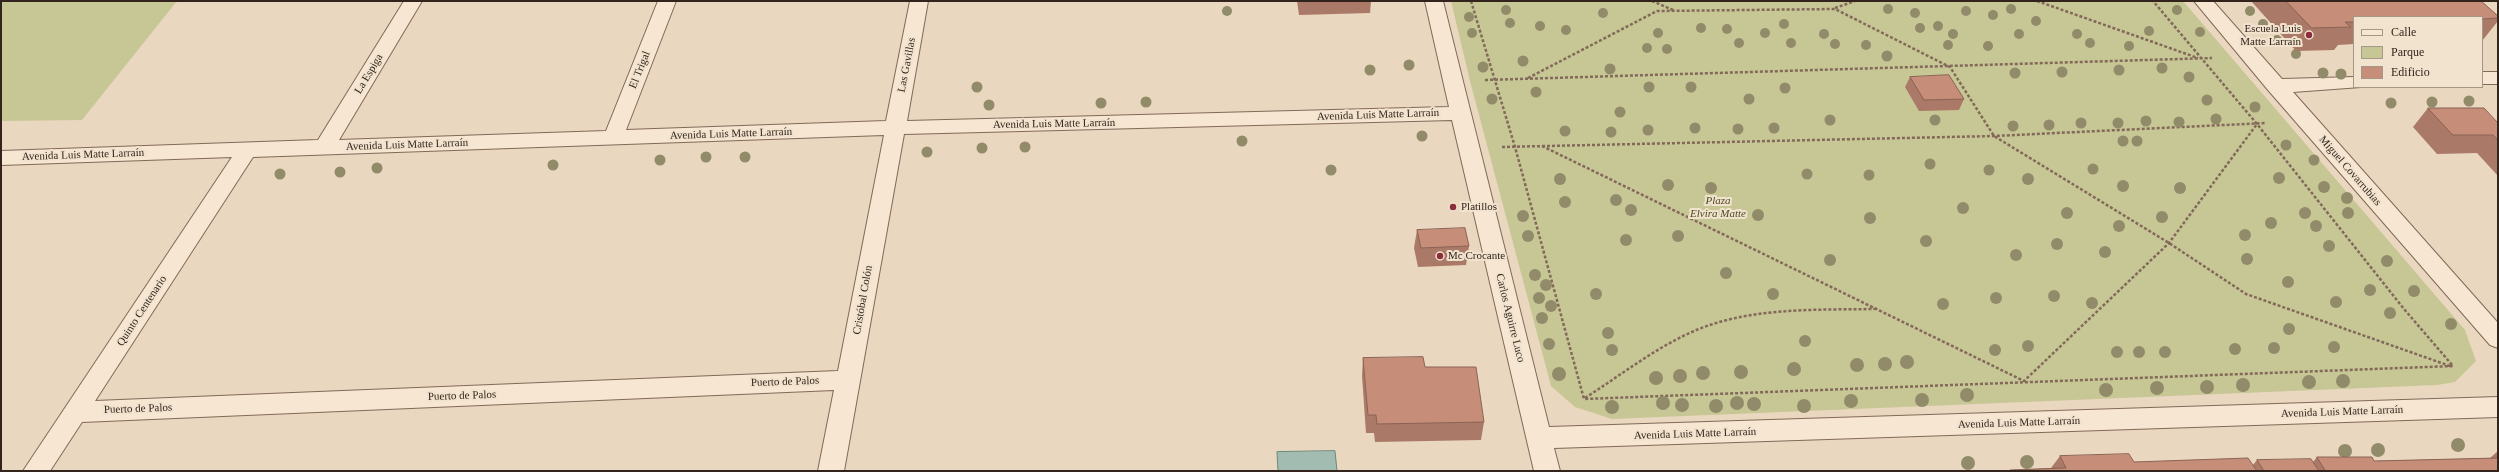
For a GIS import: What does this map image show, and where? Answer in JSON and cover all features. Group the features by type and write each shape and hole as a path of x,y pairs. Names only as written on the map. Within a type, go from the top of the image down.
{"street":[{"name":"La Espiga","path":"324,148 413,1"},
{"name":"El Trigal","path":"613,138 667,1"},
{"name":"Las Gavillas","path":"894,128 919,1"},
{"name":"Carlos Aguirre Luco","path":"1434,1 1547,471"},
{"name":"Miguel Covarrubias","path":"2203,1 2275,86 2498,339"},
{"path":"2483,78 2498,78"},
{"path":"2275,86 2353,83"},
{"name":"Avenida Luis Matte Larraín","path":"1,158 894,128 1460,113"},
{"name":"Cristóbal Colón","path":"831,471 894,128"},
{"name":"Quinto Centenario","path":"36,471 247,150"},
{"name":"Puerto de Palos","path":"76,412 848,380"},
{"name":"Avenida Luis Matte Larraín","path":"1539,438 2498,407"}],"path":[{"path":"1471,1 1515,146 1584,399 1571,438"},
{"path":"1652,1 1675,11"},
{"path":"1528,78 1657,11 1835,9 1855,1"},
{"path":"2036,1 2200,58"},
{"path":"2153,1 2257,124 2453,366"},
{"path":"1835,9 1950,67 1994,136 2169,243 2246,294 2453,366"},
{"path":"1454,81 2252,57"},
{"path":"1469,147 1994,136 2257,124 2305,120"},
{"path":"2024,381 2169,243 2257,124"},
{"path":"1542,146 2024,381"},
{"path":"1584,399 1673,341 1720,323 1775,313 1876,309"},
{"path":"1584,399 2024,381 2453,366"}],"green space":[{"path":"1,1 177,1 82,120 1,121"},
{"name":"Plaza Elvira Matte","path":"1451,1 2183,1 2465,330 2476,361 2455,382 2437,385 1612,419 1575,407 1551,386 1470,81"}],"shaded area":[{"path":"1335,451 1337,471 1278,471 1277,452"}],"building":[{"path":"2286,1 2481,1 2498,16 2498,18 2483,19 2483,16 2353,16 2353,22 2345,22 2351,27 2312,28"},
{"path":"1949,75 1964,99 1924,100 1910,77"},
{"path":"2428,108 2484,108 2498,123 2498,140 2493,135 2453,135"},
{"path":"1465,228 1469,246 1421,248 1417,230"},
{"path":"1423,357 1425,367 1476,367 1484,422 1377,424 1376,415 1368,415 1363,358"},
{"path":"2129,454 2134,462 2248,458 2257,471 2010,471 2066,468 2060,456"},
{"path":"2317,457 2372,457 2374,461 2498,458 2498,471 2326,471"},
{"path":"2311,459 2319,471 2264,471 2257,460"}],"place":[{"name":"Escuela Luis Matte Larraín","path":"2309,35"},
{"name":"Platillos","path":"1453,207"},
{"name":"Mc Crocante","path":"1440,256"}]}
